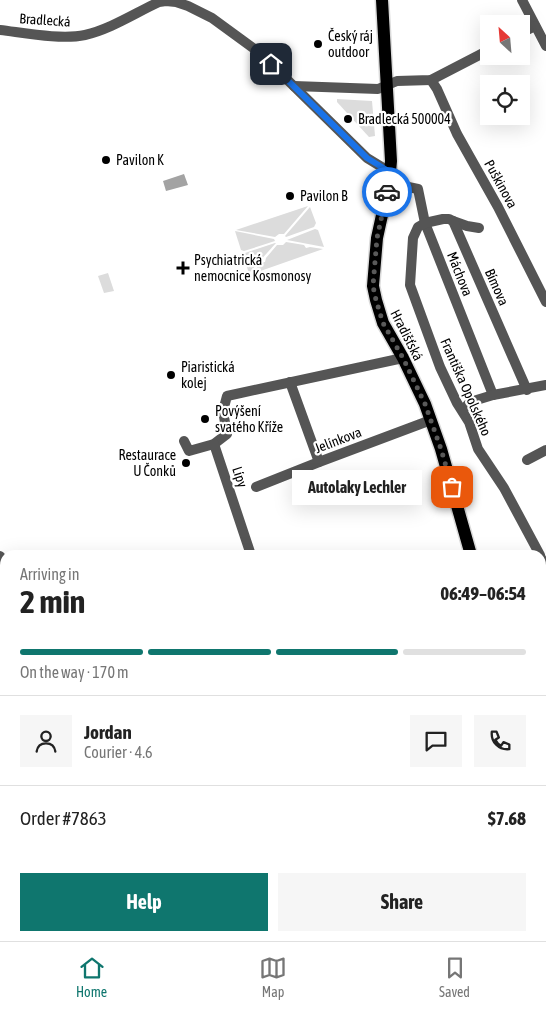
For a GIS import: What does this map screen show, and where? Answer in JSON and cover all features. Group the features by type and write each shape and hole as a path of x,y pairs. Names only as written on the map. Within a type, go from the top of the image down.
{"main road":[{"name":"Hradišťská","path":"382,0 391,161 389,183 377,238 373,286 383,323 403,358 431,420 470,550"}],"street":[{"path":"522,0 546,46"},
{"name":"Bradlecká","path":"0,30 64,36 84,35 102,30 159,1 176,2 188,6 212,18 260,53 367,158 385,169 389,183"},
{"path":"530,28 535,26"},
{"path":"294,86 378,89 397,81 431,80 480,55"},
{"name":"Puškinova","path":"431,80 437,89 457,134 498,207 546,302"},
{"name":"Máchova","path":"389,183 418,189 425,223 493,395"},
{"path":"425,223 449,219 467,226 479,228"},
{"name":"Bímova","path":"453,221 527,390"},
{"name":"Františka Opolského","path":"425,223 418,227 412,238 410,285 440,367 457,403 469,422 478,449 504,488 537,550"},
{"path":"184,441 188,451 214,444 226,434 224,410 228,396 403,358"},
{"path":"290,382 319,462"},
{"path":"463,410 470,402 493,395 546,385"},
{"name":"Jelínkova","path":"256,487 431,420"},
{"name":"Lípy","path":"214,444 249,550"},
{"path":"527,460 546,450"}],"shaded area":[{"path":"337,99 372,101 375,136 369,137 337,102"},
{"path":"184,174 188,185 166,191 163,181"},
{"path":"308,206 284,234 279,234 275,237 236,230"},
{"path":"310,207 316,223 314,227 286,237 285,236"},
{"path":"315,229 318,230 324,247 287,240"},
{"path":"235,231 274,239 275,241 244,251 241,250"},
{"path":"286,242 304,245 306,248 323,249 252,274 262,262 265,262 277,245 283,245"},
{"path":"276,243 249,273 243,256 245,253"},
{"path":"108,273 114,291 104,293 98,276"}],"way so far":[{"path":"387,192 377,238 373,286 378,311 425,404 452,487"}],"place":[{"name":"Český ráj outdoor","path":"318,44"},
{"name":"Bradlecká 500004","path":"348,119"},
{"name":"Pavilon K","path":"106,160"},
{"name":"Pavilon B","path":"290,196"},
{"name":"Psychiatrická nemocnice Kosmonosy","path":"183,268"},
{"name":"Piaristická kolej","path":"171,375"},
{"name":"Povýšení svatého Kříže","path":"205,419"},
{"name":"Restaurace U Čonků","path":"186,463"},
{"name":"Autolaky Lechler","path":"452,487"}],"route":[{"path":"271,64 367,158 385,169 389,183 387,192"}]}
